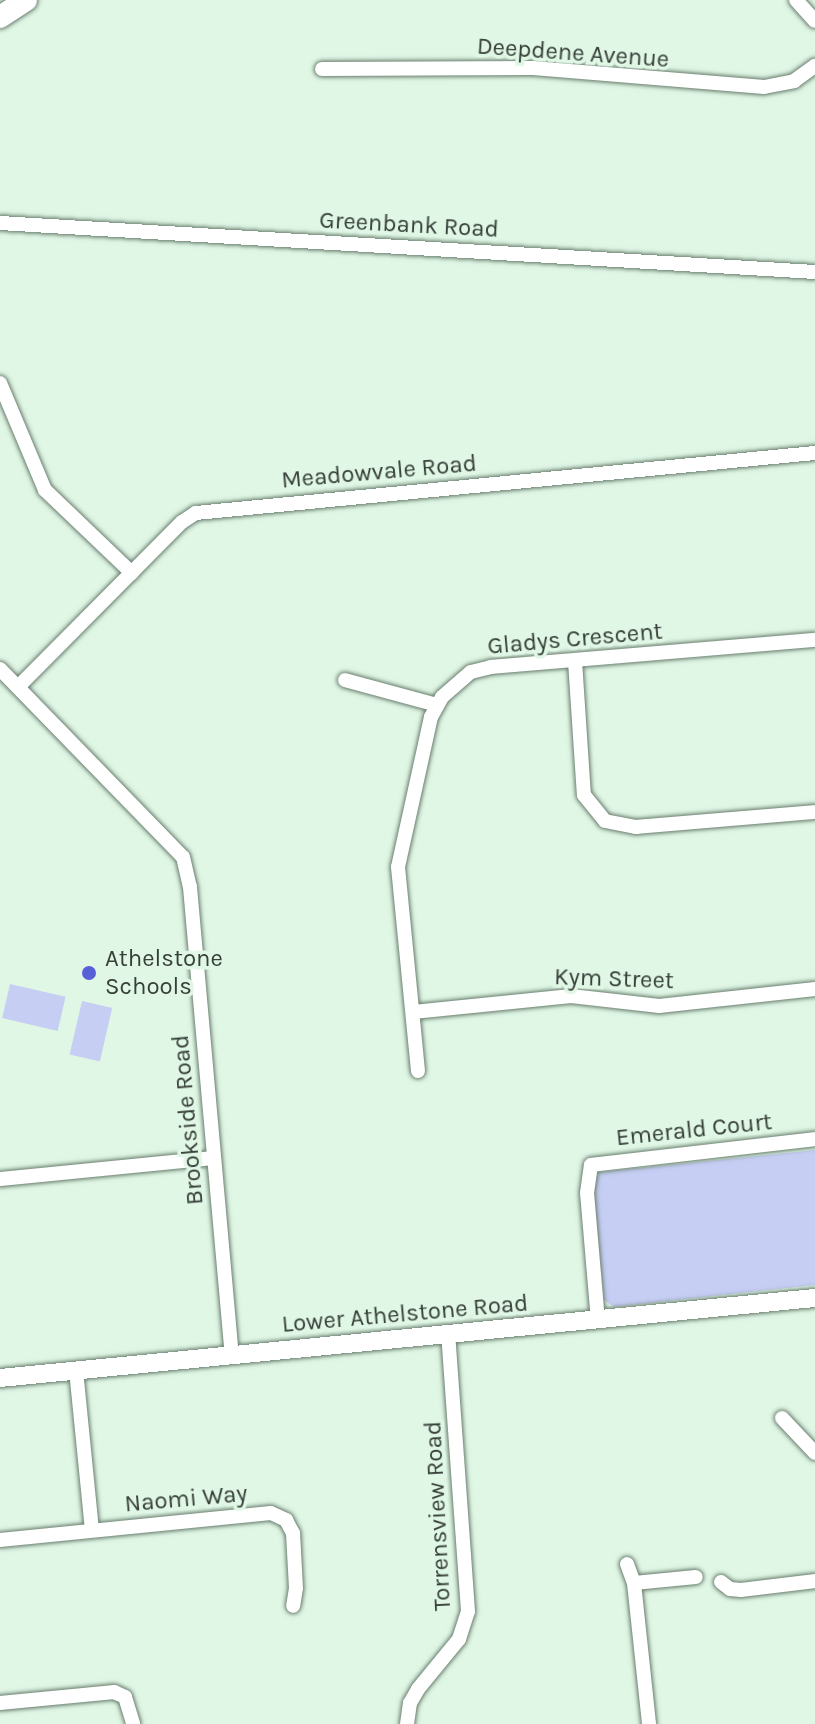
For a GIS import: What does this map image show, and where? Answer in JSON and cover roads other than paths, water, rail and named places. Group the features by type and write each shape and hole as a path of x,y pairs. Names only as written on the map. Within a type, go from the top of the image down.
{"main road":[{"path":"0,17 26,0"}],"street":[{"path":"796,0 815,21"},
{"name":"Deepdene Avenue","path":"322,69 533,68 642,80 764,87 794,81 815,66"},
{"name":"Greenbank Road","path":"0,223 815,272"},
{"path":"0,383 45,490 132,573"},
{"name":"Meadowvale Road","path":"18,687 182,522 196,513 815,453"},
{"name":"Gladys Crescent","path":"418,1071 398,867 431,717 453,684 471,672 491,667 815,640"},
{"path":"575,661 584,795 605,821 636,827 815,812"},
{"name":"Brookside Road","path":"0,669 183,857 190,887 232,1354"},
{"path":"345,680 437,705"},
{"name":"Kym Street","path":"413,1012 571,996 659,1006 815,989"},
{"name":"Emerald Court","path":"598,1321 587,1193 591,1165 815,1139"},
{"path":"0,1179 214,1158"},
{"name":"Lower Athelstone Road","path":"0,1378 815,1298"},
{"name":"Torrensview Road","path":"407,1724 410,1703 459,1639 468,1611 448,1335"},
{"path":"76,1370 92,1529"},
{"path":"782,1418 815,1453"},
{"name":"Naomi Way","path":"0,1540 271,1513 286,1520 293,1533 296,1588 293,1606"},
{"path":"627,1564 634,1583 649,1724"},
{"path":"634,1583 696,1577"},
{"path":"721,1582 730,1589 741,1590 815,1581"},
{"path":"0,1703 114,1692 125,1697 133,1724"}],"place":[{"name":"Athelstone Schools","path":"89,973"}]}
